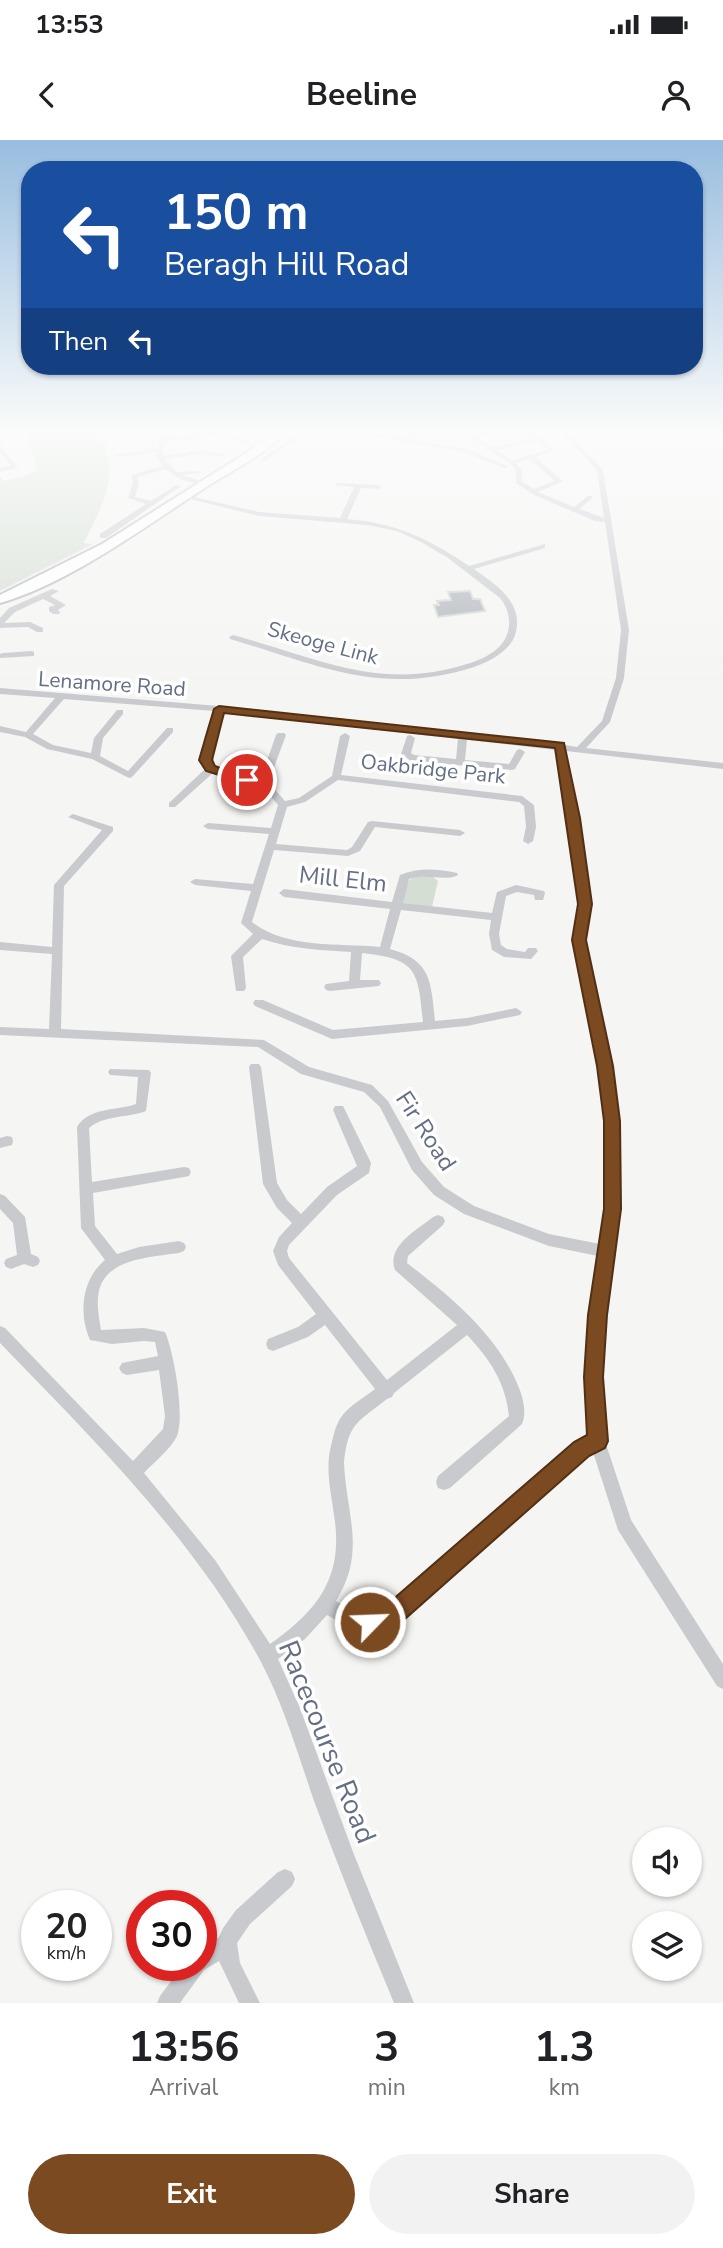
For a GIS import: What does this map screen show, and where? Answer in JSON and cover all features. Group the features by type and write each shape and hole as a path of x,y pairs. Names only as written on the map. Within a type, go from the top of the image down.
{"highway":[{"path":"0,598 74,565 154,516"}],"street":[{"path":"103,536 132,516"},
{"name":"Skeoge Link","path":"233,637 374,676 418,677 467,669 485,660 504,644 513,630 514,617 507,599 467,569 412,534 343,520 276,516"},
{"path":"343,520 345,516"},
{"path":"596,516 607,520"},
{"path":"581,748 606,722 620,678 625,630 606,516"},
{"path":"467,569 542,546"},
{"path":"0,624 12,610 55,591"},
{"path":"43,596 59,609 74,600"},
{"path":"0,624 30,624 40,630"},
{"path":"1,657 31,654"},
{"name":"Lenamore Road","path":"0,691 219,709 560,745 723,766"},
{"path":"28,735 60,698"},
{"path":"219,709 205,760 211,769 267,786 284,805 272,846 348,853 356,849 372,824 460,833"},
{"path":"95,757 99,738 120,712"},
{"path":"0,729 28,735 50,747 95,757 129,775 170,730"},
{"path":"258,783 267,773 281,735"},
{"path":"460,762 463,735"},
{"name":"Oakbridge Park","path":"336,777 345,736"},
{"path":"410,738 406,754 411,758 512,767 517,763 520,752"},
{"path":"560,745 584,893 579,940 605,1066 612,1121 612,1209 594,1377 597,1441 624,1524 723,1680"},
{"path":"172,805 211,769"},
{"name":"Oakbridge Park","path":"284,805 302,800 336,777 522,799 529,805 531,814 532,831 528,841"},
{"path":"55,1033 59,885 109,829 73,817"},
{"path":"208,826 276,831"},
{"name":"Mill Elm","path":"258,936 246,923 254,888 272,846"},
{"name":"Mill Elm","path":"384,953 404,877 413,872 453,875"},
{"path":"195,882 254,888"},
{"path":"532,951 527,956 512,955 496,947 493,941 496,917 501,894 507,889 540,893 539,898"},
{"name":"Mill Elm","path":"284,893 496,917"},
{"path":"240,988 237,956 258,936 384,953 402,958 417,968 424,989 429,1024"},
{"path":"0,946 58,951"},
{"path":"354,984 357,951"},
{"path":"330,987 375,983"},
{"path":"259,1003 332,1035 477,1020 516,1012"},
{"name":"Fir Road","path":"0,1031 260,1043 305,1071 368,1088 384,1104 417,1166 439,1191 503,1224 549,1240 606,1251"},
{"path":"255,1067 270,1184 282,1204 301,1223"},
{"path":"113,1260 88,1228 85,1123 131,1113 142,1107 145,1100 145,1073 114,1072"},
{"path":"339,1110 365,1163 364,1169 332,1191 284,1241 281,1251 283,1261 387,1392"},
{"path":"85,1189 184,1172"},
{"path":"0,1200 20,1221 23,1261"},
{"path":"438,1221 401,1253 400,1266 440,1297 493,1355 510,1385 518,1407 517,1419 444,1482"},
{"path":"134,1472 170,1433 173,1416 160,1337 152,1334 110,1340 95,1335 91,1300 103,1269 113,1260 179,1247"},
{"path":"273,1344 303,1332 327,1315"},
{"path":"268,1656 326,1605 342,1569 346,1532 335,1462 337,1440 347,1421 467,1326"},
{"name":"Racecourse Road","path":"0,1333 134,1472 201,1552 268,1656 402,2002"},
{"path":"127,1368 165,1362"},
{"path":"326,1605 354,1619 370,1622 389,1618 582,1449 597,1441"},
{"path":"217,1950 226,1944 235,1927 285,1879"},
{"path":"226,1944 231,1965 250,2003"},
{"path":"167,2003 184,1981"}],"shaded area":[{"path":"0,516 97,516 84,543 93,544 0,591"},
{"path":"416,876 433,877 438,881 432,907 403,903 406,882"}],"building":[{"path":"470,591 473,599 480,599 485,611 438,617 434,605 439,605 437,601 451,600 448,592"}],"route":[{"path":"247,780 211,769 205,760 219,709 560,745 574,818 585,904 579,940 605,1066 612,1121 612,1209 597,1315 594,1377 597,1441 582,1449 389,1618 370,1622"}]}
